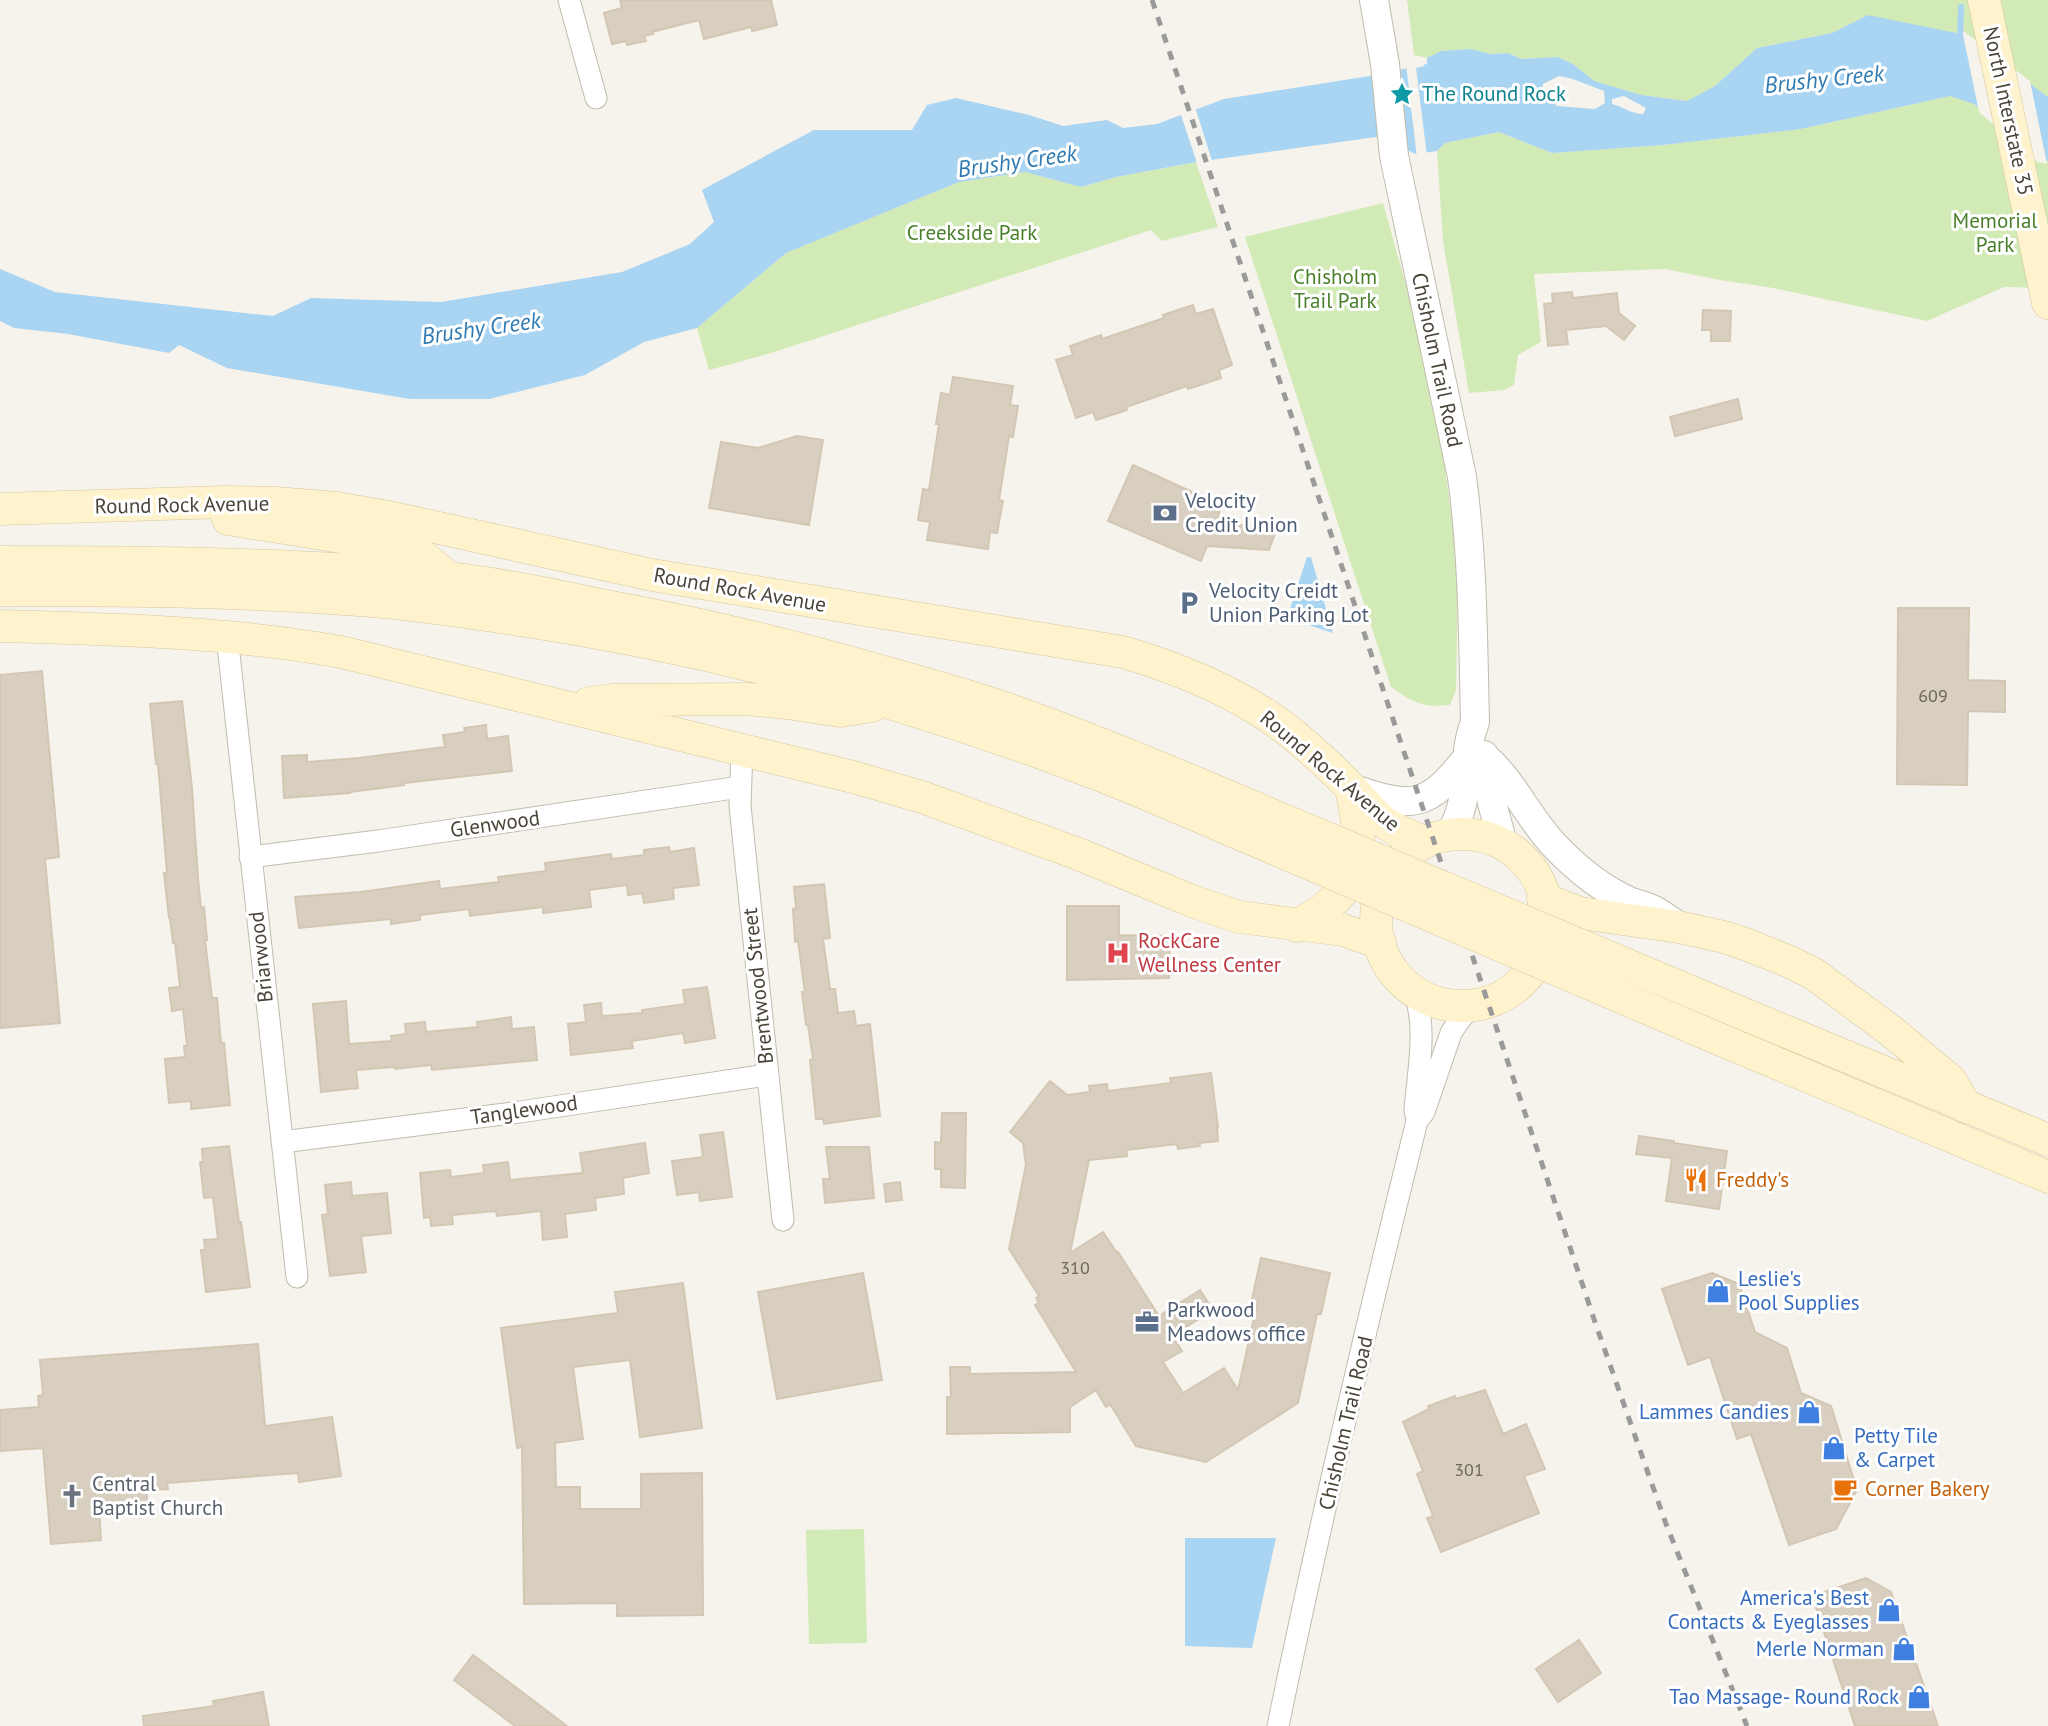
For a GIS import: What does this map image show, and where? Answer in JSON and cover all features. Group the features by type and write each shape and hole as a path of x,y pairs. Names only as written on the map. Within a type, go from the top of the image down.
{"main road":[{"name":"North Interstate 35","path":"1984,0 2048,303"},
{"name":"Round Rock Avenue","path":"0,509 276,503 336,508 389,517 652,575 1123,652 1195,677 1266,714 1294,735 1382,821 1401,833 1437,838"},
{"path":"137,504 183,515 235,520 353,539 424,557 449,578"},
{"path":"0,562 188,562 449,578 526,589 684,620 841,660 1011,710 1075,734 1232,815 1733,1045 2048,1177"},
{"path":"0,590 157,590 376,601 597,632 766,668 988,734 1093,772 1232,815 1746,1015 2048,1140"},
{"path":"0,626 227,636 341,652 853,777 922,797 1081,855 1238,917 1343,930 1380,943"},
{"path":"563,706 613,701 748,699 788,702 840,711 889,704"},
{"path":"1296,926 1323,911 1340,896 1354,874 1360,846 1359,825 1351,788"},
{"path":"1462,833 1478,834 1503,844 1529,867 1543,899 1546,920 1544,943 1529,974 1518,986 1496,1001 1472,1007 1440,1005 1415,993 1395,974 1380,943 1377,915 1384,887 1398,863 1410,851 1437,838 1462,833"},
{"path":"1543,899 1580,914 1679,927 1748,945 1790,962 1814,974 1857,1004 1946,1076 1966,1107"}],"street":[{"path":"569,0 596,98"},
{"name":"Chisholm Trail Road","path":"1374,0 1385,64 1394,156 1462,477 1472,569 1475,722 1482,736 1460,815 1437,838"},
{"name":"Briarwood","path":"227,636 297,1277"},
{"name":"Brentwood Street","path":"742,750 740,788 783,1220"},
{"path":"1351,788 1382,799 1419,800 1436,793 1477,756 1495,765 1534,821 1555,846 1581,869 1601,885 1656,911 1679,927"},
{"name":"Chisholm Trail Road","path":"1477,756 1503,844"},
{"name":"Glenwood","path":"250,857 740,788"},
{"name":"Chisholm Trail Road","path":"1415,993 1422,1028 1415,1110 1417,1121"},
{"name":"Chisholm Trail Road","path":"1278,1726 1299,1623 1417,1121 1424,1112 1451,1034 1460,1019 1472,1007"},
{"name":"Tanglewood","path":"282,1142 520,1112 767,1074"}],"green space":[{"name":"Memorial Park","path":"1407,0 2048,0 2048,288 2004,287 1927,321 1773,288 1665,269 1534,274 1541,342 1518,355 1514,385 1505,390 1469,393 1443,241 1437,151 1445,143 1499,132 1552,153 1663,145 1801,129 1950,96 1974,103 1868,15 1832,33 1757,48 1715,86 1688,101 1641,95 1594,81 1573,64 1558,57 1521,59 1508,53 1490,54 1471,49 1441,51 1427,58 1414,55"},
{"name":"Creekside Park","path":"1196,162 1218,227 1162,241 1151,230 771,353 709,370 697,328 786,253 959,182 1025,172 1081,187 1116,177"},
{"name":"Chisholm Trail Park","path":"1383,203 1423,346 1440,432 1458,563 1456,690 1450,705 1432,706 1419,703 1391,687 1245,237"},
{"path":"864,1529 867,1643 809,1644 806,1530"}],"water":[{"name":"Brushy Creek","path":"1868,15 1961,34 2048,97 2048,161 2039,159 1974,104 1950,96 1801,129 1663,145 1552,153 1499,132 1445,143 1437,151 1416,154 1376,137 1196,162 1116,177 1081,187 1025,172 959,182 786,253 697,328 644,342 585,375 489,399 410,399 227,368 179,345 169,353 68,334 14,328 0,321 0,269 55,292 273,316 311,298 441,302 622,272 690,244 714,222 702,190 814,130 912,130 927,105 956,98 1063,126 1107,120 1123,128 1157,124 1224,99 1370,76 1427,64 1427,58 1441,51 1471,49 1490,54 1508,53 1521,59 1558,57 1573,64 1594,81 1641,95 1687,101 1715,86 1757,48 1832,33","holes":["1559,76 1604,91 1605,103 1595,109 1557,106 1542,91 1543,84","1624,96 1646,108 1643,114 1612,104 1612,99"]},
{"path":"1307,557 1311,557 1333,633 1287,618"},
{"path":"1185,1538 1276,1538 1252,1648 1185,1646"}],"pier":[{"path":"1962,30 2030,81 2047,164 2037,162 1979,112"},
{"path":"1424,61 1424,66 1416,68 1427,156 1417,158 1406,64"},
{"path":"1195,107 1213,164 1198,166 1180,112"}],"building":[{"path":"620,0 771,0 777,25 752,31 751,27 704,39 699,20 652,32 653,34 644,36 646,41 627,45 626,41 612,44 604,13 622,8"},
{"path":"1572,292 1573,298 1617,293 1619,313 1635,326 1624,340 1606,326 1566,330 1568,344 1548,346 1544,304 1553,303 1552,294"},
{"path":"1193,305 1196,314 1213,309 1232,365 1219,370 1221,378 1188,389 1187,386 1096,420 1093,412 1076,418 1056,360 1073,355 1070,346 1101,335 1102,339"},
{"path":"1703,310 1731,311 1730,341 1711,341 1711,330 1702,330"},
{"path":"953,377 1013,386 1010,405 1018,406 1013,437 1009,436 997,533 990,532 988,549 927,540 930,522 918,520 923,489 929,490 941,393 950,395"},
{"path":"1738,399 1742,419 1675,436 1670,417"},
{"path":"797,436 823,440 809,525 709,508 721,442 758,448"},
{"name":"Velocity Credit Union","path":"1133,465 1221,505 1216,525 1278,525 1269,550 1207,546 1201,561 1108,521"},
{"path":"1898,608 1969,608 1968,680 2005,681 2005,712 1968,711 1967,785 1897,784"},
{"path":"42,671 59,857 45,859 60,1023 0,1028 0,675"},
{"path":"182,701 201,908 204,907 212,998 217,998 230,1105 191,1109 191,1101 169,1103 165,1059 185,1057 184,1046 187,1046 183,1009 172,1011 169,988 180,987 164,873 167,873 158,764 150,704"},
{"path":"486,725 487,739 508,736 512,771 404,783 350,793 284,798 282,756 307,755 307,762 445,747 443,735"},
{"path":"669,847 670,852 694,848 699,885 673,888 674,899 644,903 642,893 628,895 627,885 589,890 591,907 543,913 543,907 470,916 469,909 420,915 420,920 391,924 391,919 299,928 295,897 361,892 439,881 440,889 499,882 498,877 546,871 545,863 611,854 612,859 644,855 644,850"},
{"path":"824,884 830,938 823,939 830,989 835,989 838,1013 854,1011 856,1026 870,1024 880,1116 824,1124 823,1119 816,1119 810,1060 813,1059 806,1025 802,992 805,992 798,941 795,942 793,909 796,908 794,887"},
{"name":"RockCare Wellness Center","path":"1067,906 1119,906 1119,935 1170,936 1169,978 1067,980"},
{"path":"707,987 715,1038 685,1043 683,1033 632,1041 633,1048 571,1055 568,1024 586,1022 584,1005 601,1003 602,1016 642,1013 642,1010 685,1004 683,990"},
{"path":"346,1001 349,1044 392,1041 391,1036 406,1034 405,1024 425,1022 426,1032 478,1027 477,1022 511,1017 512,1029 534,1027 537,1060 432,1070 431,1065 356,1070 358,1088 321,1092 313,1004"},
{"path":"1211,1073 1218,1141 1178,1149 1177,1144 1126,1150 1127,1156 1089,1160 1070,1253 1103,1232 1159,1316 1200,1290 1213,1310 1172,1336 1182,1351 1163,1362 1183,1393 1224,1368 1238,1390 1258,1300 1252,1299 1261,1258 1330,1273 1321,1314 1317,1314 1298,1403 1206,1462 1136,1446 1110,1404 1106,1407 1096,1390 1070,1407 1070,1432 947,1434 947,1397 951,1397 950,1367 970,1367 970,1374 1076,1372 1035,1305 1039,1303 1036,1298 1039,1296 1009,1249 1026,1165 1023,1143 1010,1132 1050,1081 1067,1095 1090,1092 1089,1086 1107,1084 1108,1091 1171,1083 1170,1078"},
{"path":"942,1113 966,1113 965,1188 941,1187 941,1169 935,1169 935,1142 941,1143"},
{"path":"723,1132 732,1197 700,1201 699,1192 677,1195 672,1161 703,1157 700,1135"},
{"name":"Freddy's","path":"1639,1136 1727,1151 1719,1209 1666,1201 1672,1158 1636,1154"},
{"path":"645,1143 649,1173 623,1178 624,1194 595,1198 596,1210 565,1214 567,1237 543,1240 541,1211 497,1216 496,1211 452,1215 453,1224 431,1226 430,1217 424,1218 420,1173 450,1170 451,1177 484,1173 483,1165 508,1162 510,1180 583,1173 580,1153"},
{"path":"229,1146 250,1287 206,1292 201,1250 205,1250 204,1240 218,1239 213,1197 204,1198 200,1162 203,1162 202,1149"},
{"path":"826,1147 869,1147 874,1198 825,1203 823,1179 830,1179"},
{"path":"351,1182 352,1196 387,1193 391,1233 361,1236 366,1272 330,1276 322,1215 328,1214 325,1185"},
{"path":"900,1182 902,1200 886,1202 884,1184"},
{"path":"863,1273 882,1380 777,1399 758,1292"},
{"path":"1712,1273 1739,1284 1755,1332 1787,1348 1801,1393 1831,1406 1857,1490 1836,1529 1789,1545 1751,1434 1737,1439 1710,1357 1688,1365 1662,1289"},
{"path":"683,1283 702,1428 640,1437 630,1360 573,1367 583,1439 555,1443 556,1487 580,1487 580,1509 641,1509 641,1474 702,1473 703,1615 617,1616 617,1603 524,1604 522,1447 517,1448 501,1328 618,1313 615,1292"},
{"path":"258,1344 265,1426 332,1417 341,1476 299,1482 298,1473 167,1483 168,1489 147,1490 147,1504 99,1507 101,1540 51,1544 43,1448 0,1451 0,1410 39,1407 38,1396 43,1395 40,1360"},
{"path":"1485,1390 1503,1434 1526,1424 1545,1469 1524,1476 1539,1513 1441,1552 1427,1518 1433,1516 1417,1474 1423,1471 1403,1422 1429,1409 1428,1406 1455,1396 1456,1399"},
{"path":"1866,1578 1891,1592 1938,1726 1855,1726 1812,1596"},
{"path":"1579,1640 1601,1673 1558,1702 1536,1669"},
{"path":"473,1655 567,1726 515,1726 454,1680"},
{"path":"263,1692 269,1726 144,1726 143,1716 214,1706 213,1701"}],"waterway":[{"path":"1960,40 1961,7"}],"railway":[{"path":"1152,0 1596,1325 1666,1524 1747,1726"}],"place":[{"name":"The Round Rock","path":"1402,94"},
{"name":"Velocity Credit Union","path":"1165,513"},
{"name":"Velocity Creidt Union Parking Lot","path":"1189,603"},
{"name":"RockCare Wellness Center","path":"1118,953"},
{"name":"Freddy's","path":"1696,1180"},
{"name":"Leslie's Pool Supplies","path":"1718,1291"},
{"name":"Parkwood Meadows office","path":"1147,1322"},
{"name":"Lammes Candies","path":"1809,1412"},
{"name":"Petty Tile & Carpet","path":"1834,1448"},
{"name":"Corner Bakery","path":"1845,1489"},
{"name":"Central Baptist Church","path":"72,1496"},
{"name":"America's Best Contacts & Eyeglasses","path":"1889,1610"},
{"name":"Merle Norman","path":"1904,1649"},
{"name":"Tao Massage- Round Rock","path":"1919,1697"}]}
